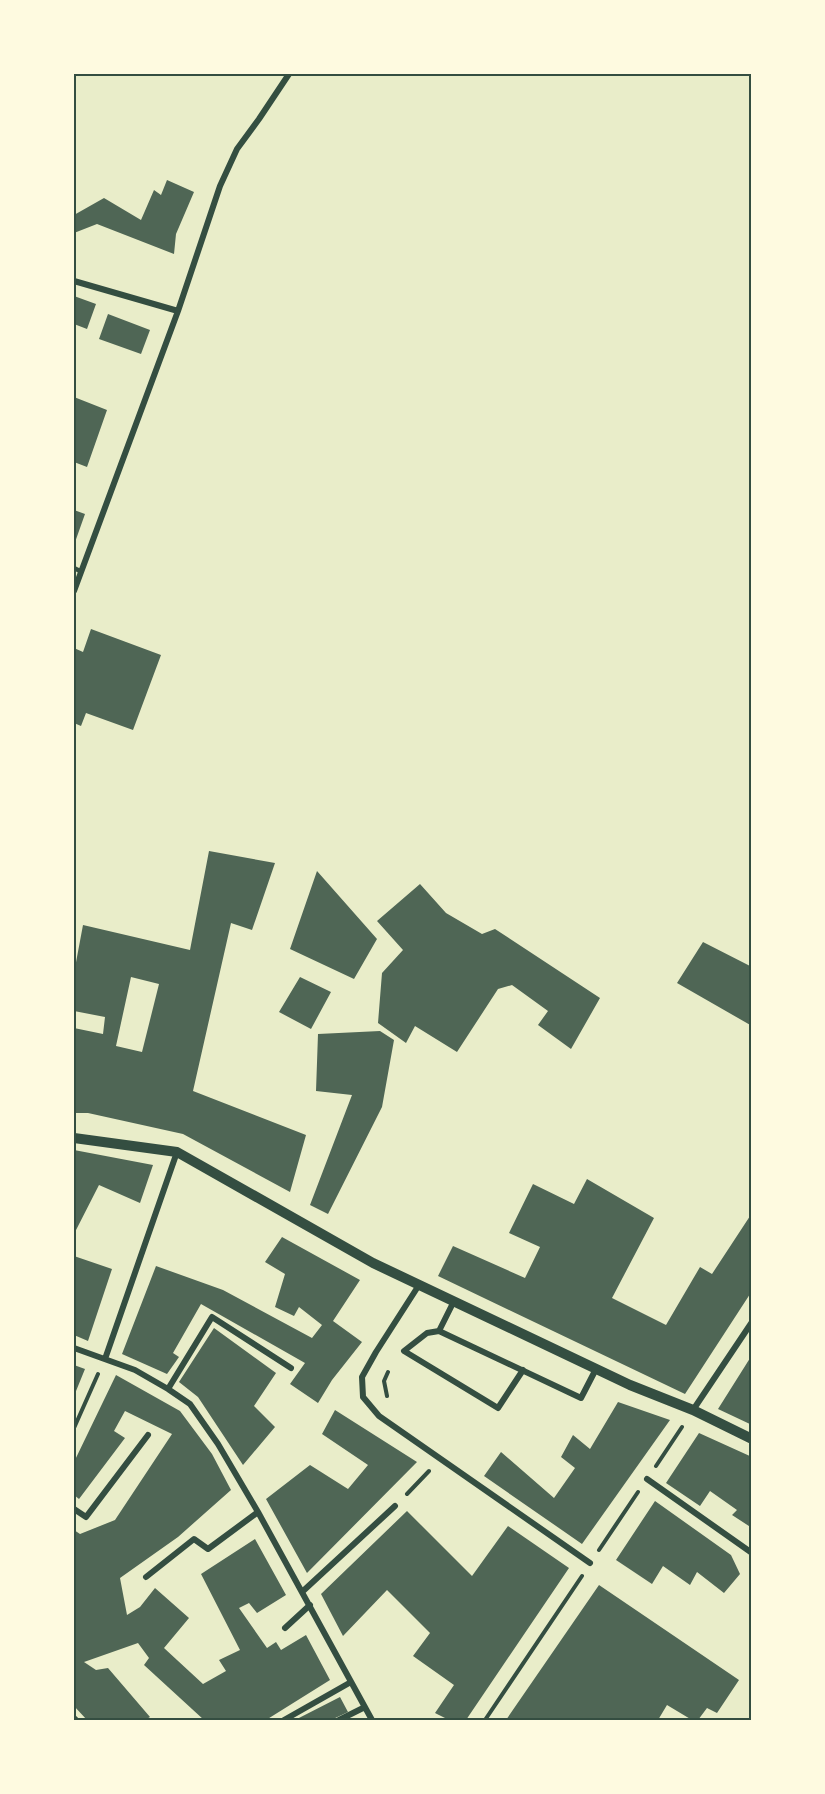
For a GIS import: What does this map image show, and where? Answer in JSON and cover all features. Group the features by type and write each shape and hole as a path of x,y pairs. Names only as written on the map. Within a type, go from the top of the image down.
{"street":[{"path":"74,591 77,570 178,311 224,176 237,149 289,74"},
{"path":"74,281 178,311"},
{"path":"74,1138 177,1152 373,1263 596,1370 693,1410 752,1439"},
{"path":"105,1359 177,1152"},
{"path":"419,1285 362,1377 363,1396 379,1416 590,1563"},
{"path":"439,1330 454,1301"},
{"path":"168,1389 212,1317 291,1368"},
{"path":"693,1410 752,1322"},
{"path":"523,1370 498,1408 404,1351 427,1334 439,1330 523,1370 581,1398 596,1370"},
{"path":"74,1348 135,1370 190,1404 218,1444 258,1512 372,1720"},
{"path":"74,1509 86,1517 148,1435"},
{"path":"647,1479 752,1553"},
{"path":"302,1592 395,1506"},
{"path":"147,1577 194,1539 208,1549 258,1512"},
{"path":"285,1628 310,1605"},
{"path":"284,1720 351,1682"},
{"path":"339,1720 364,1707"}],"path":[{"path":"389,1399 384,1381 391,1366 404,1351"},
{"path":"74,1428 105,1359"},
{"path":"395,1506 440,1460"}],"building":[{"path":"167,180 194,192 176,234 174,254 97,224 74,233 74,215 104,198 141,220 154,190 161,195"},
{"path":"74,296 96,304 87,329 74,324"},
{"path":"108,314 150,330 141,354 99,339"},
{"path":"74,397 107,410 87,467 74,462"},
{"path":"74,510 85,514 74,545"},
{"path":"91,629 161,655 133,730 86,713 81,726 74,723 74,648 83,652"},
{"path":"209,851 275,863 252,930 231,923 193,1091 306,1135 290,1192 183,1134 88,1113 74,1113 74,1028 103,1034 105,1017 74,1011 74,973 83,925 190,950","holes":["131,977 159,984 142,1052 116,1046"]},
{"path":"317,871 377,939 354,979 290,949"},
{"path":"420,884 446,913 482,934 495,929 600,998 571,1049 538,1025 548,1011 512,985 498,989 457,1052 415,1026 406,1043 378,1023 382,973 403,950 377,921"},
{"path":"703,942 752,967 752,1026 677,983"},
{"path":"300,977 331,992 311,1029 279,1012"},
{"path":"380,1031 394,1040 382,1107 328,1214 310,1205 352,1095 316,1091 318,1034"},
{"path":"74,1150 153,1165 140,1203 99,1185 74,1234"},
{"path":"587,1179 654,1218 612,1298 666,1325 700,1267 712,1274 752,1213 752,1291 685,1394 438,1276 453,1246 525,1278 540,1247 509,1233 533,1184 574,1204"},
{"path":"282,1237 360,1280 333,1321 362,1342 332,1380 318,1403 290,1384 305,1363 201,1304 173,1353 179,1357 167,1374 122,1354 156,1266 223,1290 312,1338 322,1325 299,1307 294,1316 275,1307 285,1274 265,1262"},
{"path":"74,1256 112,1269 88,1341 74,1335"},
{"path":"214,1328 276,1373 254,1406 275,1427 243,1465 198,1397 179,1382"},
{"path":"752,1355 752,1425 718,1409"},
{"path":"74,1365 85,1369 74,1396"},
{"path":"116,1375 180,1411 212,1454 231,1490 178,1537 120,1578 127,1615 140,1607 155,1588 189,1618 164,1648 203,1684 226,1671 219,1660 240,1650 201,1574 255,1539 286,1595 257,1613 249,1603 239,1608 267,1648 276,1642 281,1650 306,1635 330,1680 266,1720 204,1720 144,1665 149,1658 138,1643 84,1662 96,1670 108,1668 150,1717 145,1720 87,1720 74,1706 74,1530 80,1534 115,1520 172,1434 125,1411 114,1431 125,1438 79,1499 74,1495 74,1462"},
{"path":"618,1402 670,1420 582,1544 484,1476 501,1452 554,1498 575,1468 561,1457 573,1435 590,1449"},
{"path":"335,1410 417,1462 307,1573 266,1499 310,1465 348,1489 368,1465 322,1434"},
{"path":"699,1433 752,1457 752,1528 732,1515 737,1510 710,1491 700,1506 666,1483"},
{"path":"655,1501 731,1555 740,1574 724,1593 697,1572 690,1585 663,1566 652,1584 616,1560"},
{"path":"407,1511 472,1576 508,1526 569,1568 466,1720 449,1720 435,1713 454,1685 413,1656 430,1633 387,1590 343,1636 321,1594"},
{"path":"599,1585 739,1680 717,1713 707,1708 698,1720 692,1720 667,1705 658,1720 506,1720"},
{"path":"340,1697 348,1712 331,1720 295,1720"}]}
